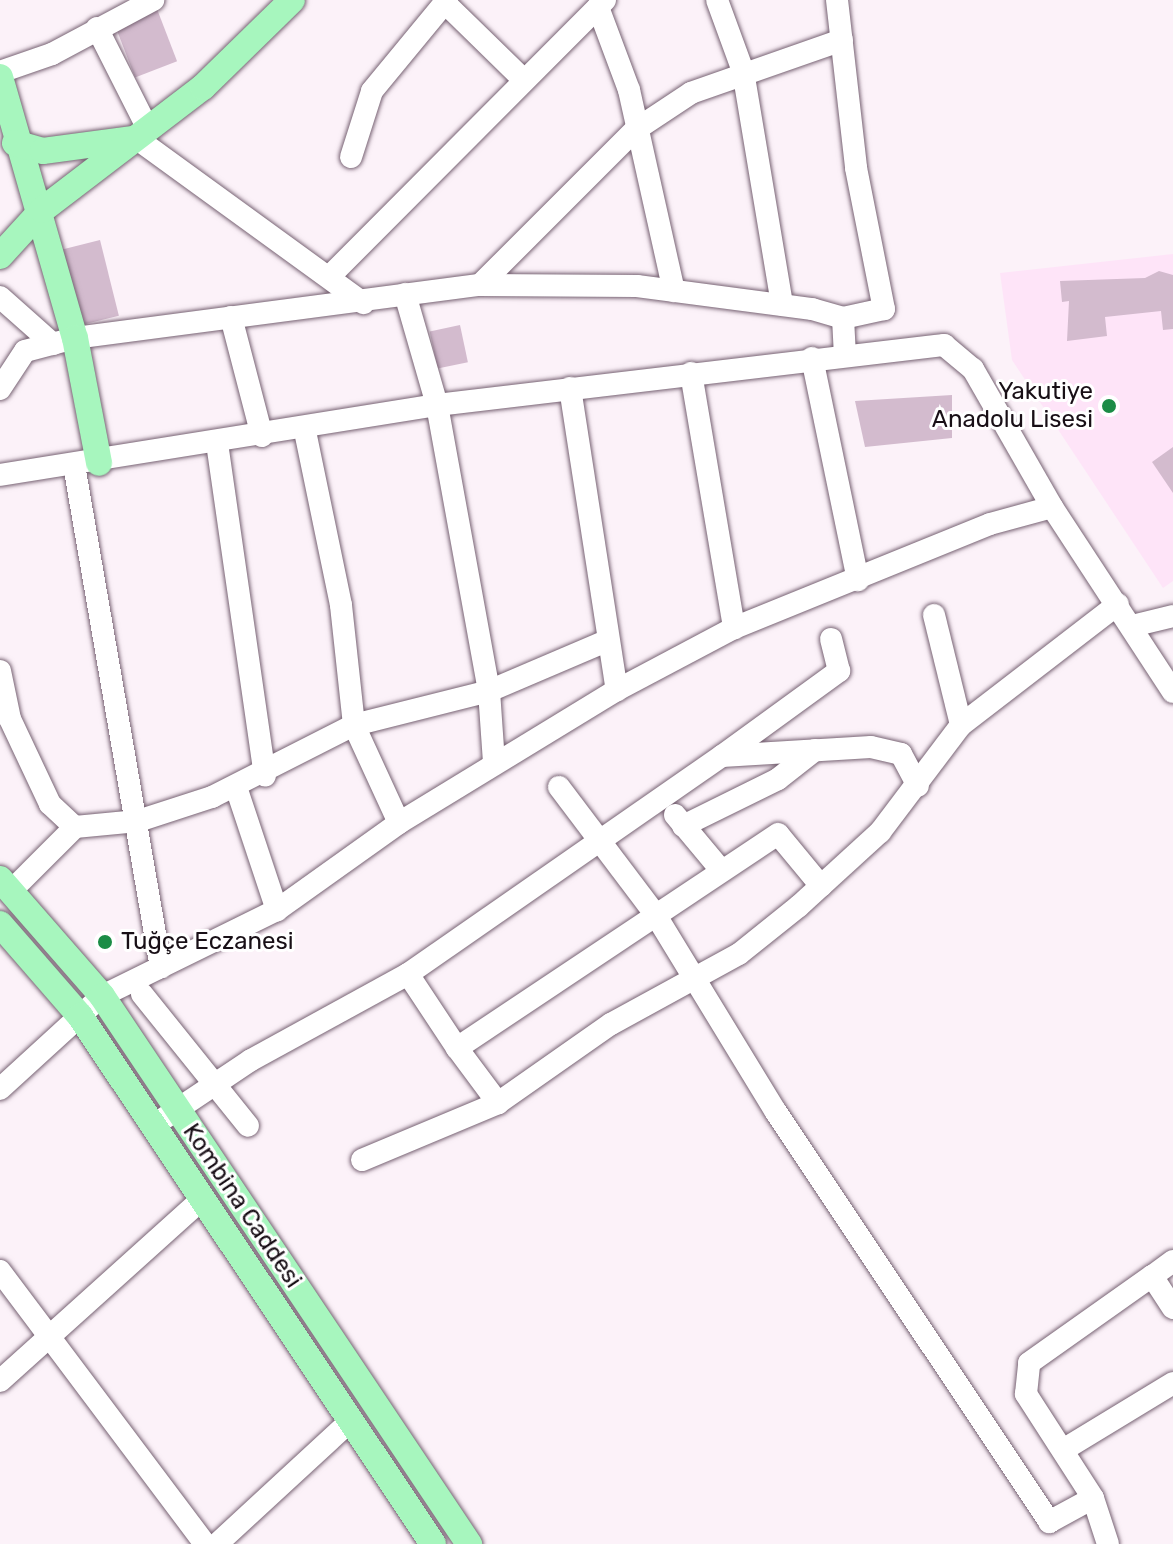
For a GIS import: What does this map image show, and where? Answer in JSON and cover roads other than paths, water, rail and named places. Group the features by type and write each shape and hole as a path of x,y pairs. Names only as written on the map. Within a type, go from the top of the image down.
{"main road":[{"path":"0,256 42,210 142,134 281,3"},
{"path":"0,74 15,143 42,210 86,464"},
{"path":"15,143 43,151 142,134"},
{"name":"Kombina Caddesi","path":"6,885 102,996 469,1544"},
{"name":"Kombina Caddesi","path":"0,924 80,1016 433,1544"}],"street":[{"path":"0,74 52,54 153,0"},
{"path":"717,0 743,71 782,305"},
{"path":"0,389 25,351 64,341 480,285 674,291 782,305 843,318 884,309 856,168 837,0"},
{"path":"351,157 372,91 446,2 524,80"},
{"path":"329,277 601,4 674,291"},
{"path":"97,28 142,134 363,303"},
{"path":"480,285 635,130 691,93 743,71 842,40"},
{"path":"405,294 437,405 489,691 494,763"},
{"path":"0,297 64,341"},
{"path":"231,317 262,436"},
{"path":"843,318 845,354"},
{"path":"0,475 305,431 437,405 845,354 944,345 973,369 1052,507 1173,692"},
{"path":"812,358 858,580"},
{"path":"691,373 734,628"},
{"path":"570,388 606,641 617,690"},
{"path":"305,431 341,605 354,725 399,823"},
{"path":"217,443 265,776"},
{"path":"86,464 161,968"},
{"path":"0,1089 102,996 277,910 399,823 617,690 734,628 1052,507"},
{"path":"362,1160 498,1103 611,1024 739,954 821,886 918,786 961,725 1118,604"},
{"path":"934,615 961,725"},
{"path":"1132,626 1173,616"},
{"path":"154,1125 219,1081 408,974 600,839 664,801 839,671 831,639"},
{"path":"6,885 75,827 138,821 236,787 265,776 354,725 489,691 606,641"},
{"path":"0,671 5,719 50,804 75,827"},
{"path":"722,756 815,750 901,754 918,786"},
{"path":"683,826 778,779 815,750"},
{"path":"236,787 277,910"},
{"path":"559,787 655,914 776,1112 1049,1522 1093,1498"},
{"path":"664,801 721,870"},
{"path":"457,1048 778,834 821,886"},
{"path":"408,974 498,1103"},
{"path":"142,994 219,1081 248,1126"},
{"path":"0,1381 202,1199"},
{"path":"1108,1544 1093,1498 1026,1394 1029,1363 1173,1261"},
{"path":"0,1271 51,1334 205,1544"},
{"path":"1152,1276 1173,1308"},
{"path":"1063,1450 1173,1383"},
{"path":"217,1544 349,1422"}],"place":[{"name":"Yakutiye Anadolu Lisesi","path":"1109,406"},
{"name":"Tuğçe Eczanesi","path":"105,942"}]}
